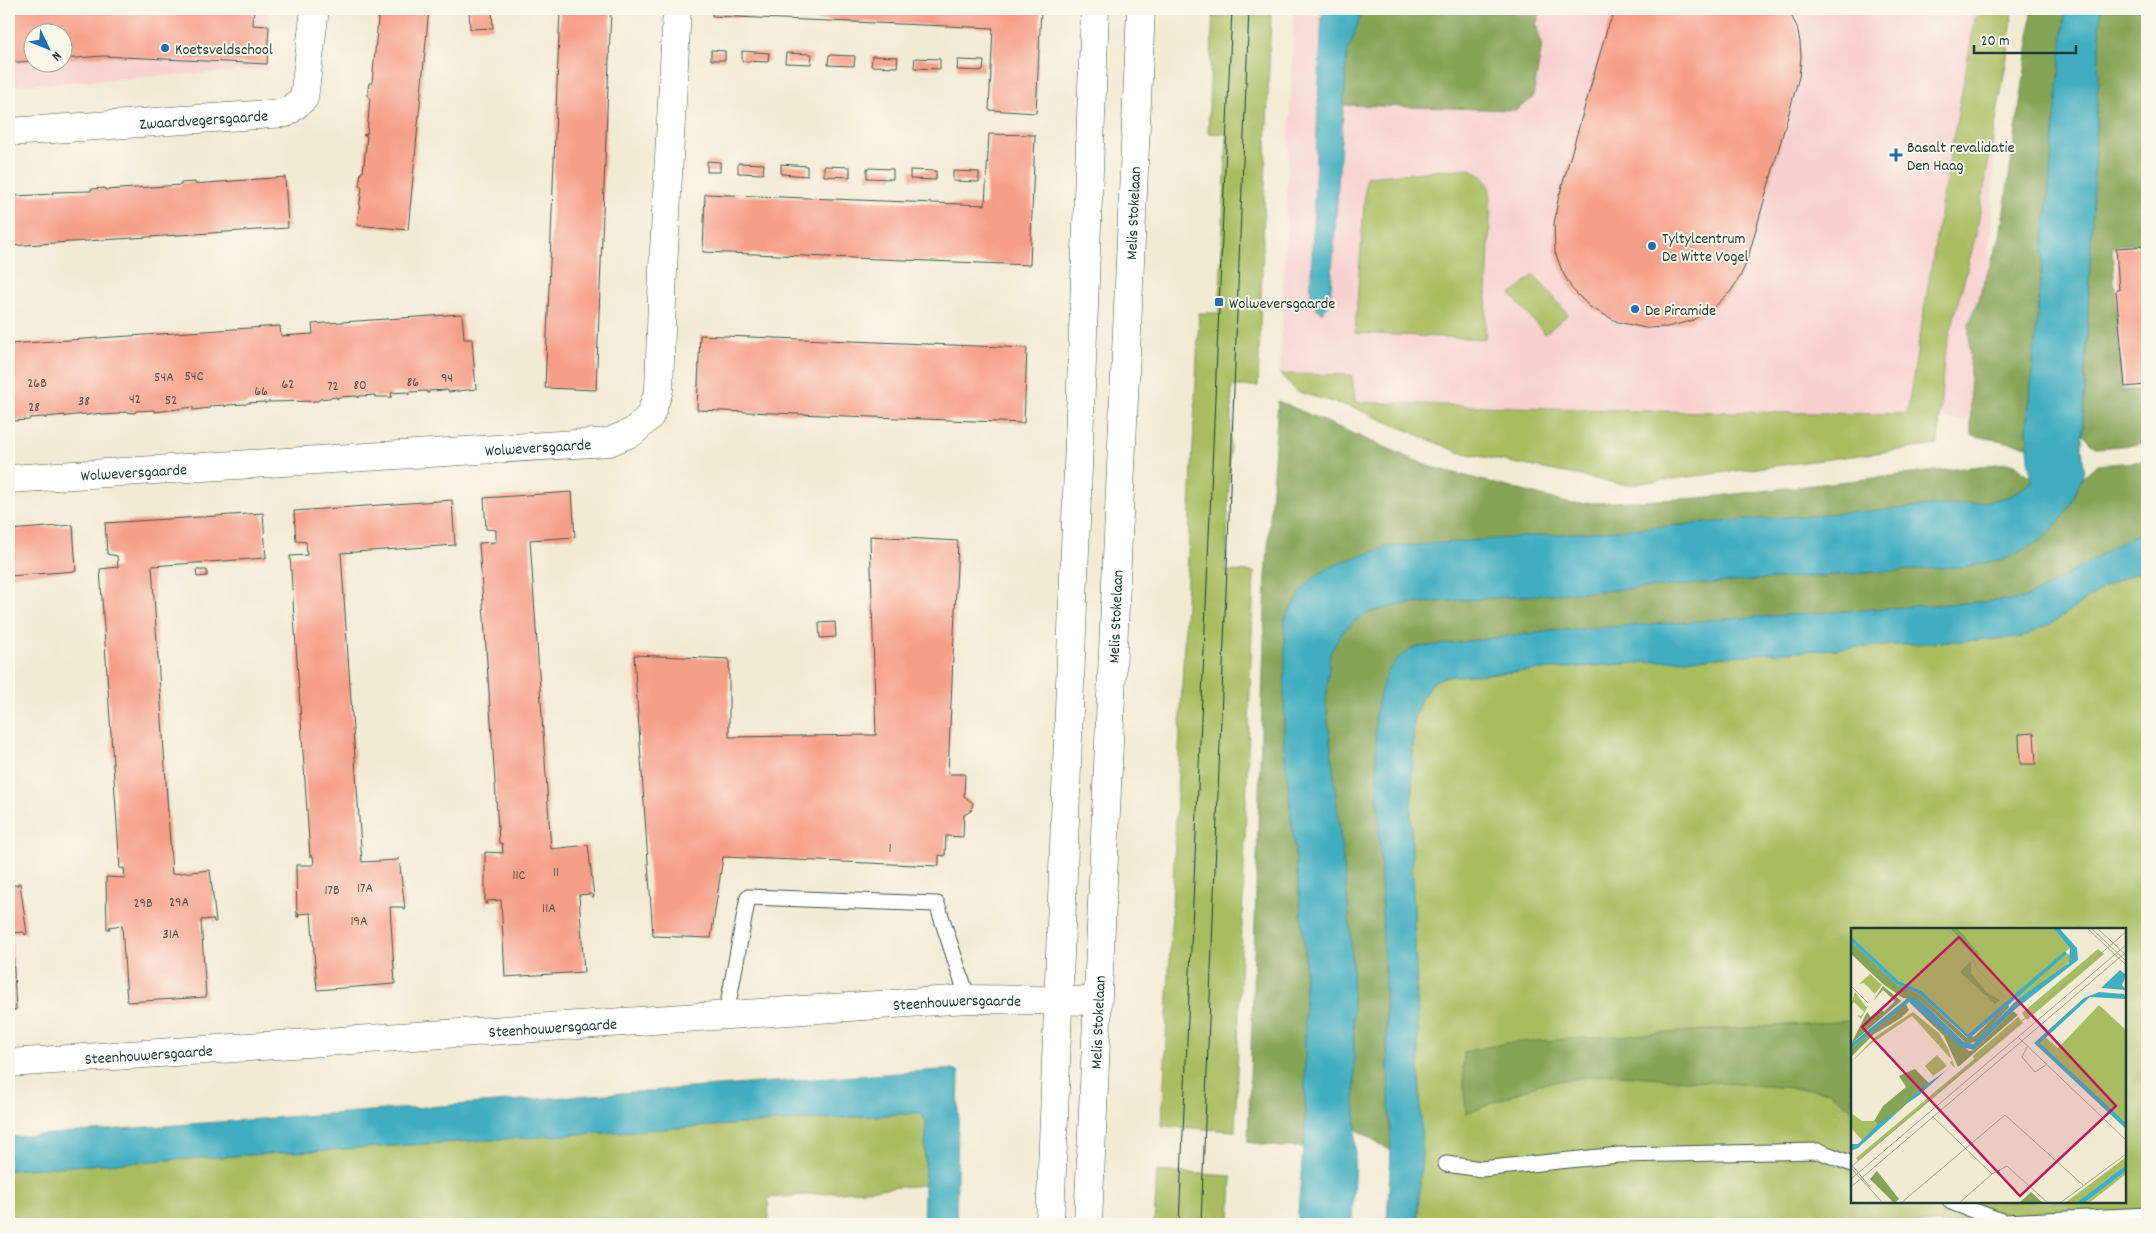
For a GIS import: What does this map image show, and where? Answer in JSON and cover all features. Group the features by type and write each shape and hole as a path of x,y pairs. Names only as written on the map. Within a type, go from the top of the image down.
{"street":[{"name":"Zwaardvegersgaarde","path":"9,132 286,113 304,98 315,9"},
{"name":"Wolweversgaarde","path":"9,479 609,442 633,432 650,416 659,390 663,269 677,9"},
{"path":"1050,1224 1096,9"},
{"name":"Melis Stokelaan","path":"1088,1224 1141,9"},
{"name":"Steenhouwersgaarde","path":"9,1063 968,999 1098,1001"}],"lane":[{"path":"726,1015 748,897 938,904 968,999"},
{"path":"1446,1164 1481,1169 1619,1155 1819,1152 1851,1164"},
{"path":"1953,1203 2004,1222 2147,1215"}],"shaded area":[{"name":"Koetsveldschool","path":"9,9 269,9 268,69 9,86"},
{"path":"1294,9 2002,9 1987,301 1993,421 1354,402 1352,375 1280,374"}],"green space":[{"path":"1213,9 1271,9 1258,386 1232,386 1226,571 1254,572 1235,1131 1162,1126 1199,313 1219,313 1227,134 1208,133"},
{"path":"1363,9 1541,9 1536,25 1542,45 1533,98 1516,110 1344,105 1347,54"},
{"path":"1977,9 2012,9 2010,40 1976,235 1944,356 1938,445 1626,485 1458,452 1355,408 1297,392 1280,374 1352,375 1355,402 1643,411 1907,414 1946,178"},
{"path":"2031,9 2065,9 2027,430 2028,446 1971,435 1969,324 2000,237 2030,36"},
{"path":"2101,9 2147,9 2147,243 2112,246 2122,390 2147,389 2147,444 2096,448 2083,435"},
{"path":"1469,168 1479,173 1485,179 1489,186 1491,197 1485,339 1355,333 1366,177"},
{"path":"1534,275 1568,314 1545,334 1511,295"},
{"path":"1278,401 1428,466 1572,504 1700,498 2006,463 2015,464 2033,480 2011,496 1985,502 1294,603 1285,618 1284,744 1305,952 1305,1128 1303,1147 1283,1147 1248,1142 1266,576"},
{"path":"2147,461 2147,529 2023,599 1551,631 1412,648 1375,716 1391,1151 1356,1129 1351,934 1326,703 1330,653 1343,631 1360,617 1371,612 1404,604 1969,566 2008,558 2065,515 2082,478 2096,465"},
{"path":"2147,568 2147,1224 1417,1224 1422,1152 1411,820 1414,718 1421,699 1433,682 1444,677 2023,637 2054,622 2109,584"},
{"path":"1851,1021 1851,1109 1829,1091 1608,1074 1539,1084 1466,1114 1463,1068 1464,1052 1506,1043"},
{"path":"920,1113 926,1121 924,1185 768,1198 769,1224 9,1224 9,1170"},
{"path":"1157,1171 1232,1176 1230,1224 1154,1224"}],"water":[{"path":"1322,9 1363,9 1347,54 1330,303 1322,313 1310,302"},
{"path":"2065,9 2101,9 2082,445 2084,468 2082,478 2065,515 2043,539 2008,558 1969,566 1404,604 1371,612 1360,617 1343,631 1330,653 1326,703 1351,934 1356,1129 1352,1224 1297,1224 1305,1128 1305,952 1284,744 1285,618 1294,603 1308,584 1329,568 1388,547 1985,502 2011,496 2033,481 2030,476 2027,430"},
{"path":"2147,529 2147,568 2109,584 2054,622 2023,637 1444,677 1433,682 1421,699 1414,718 1411,820 1422,1152 1417,1224 1387,1224 1391,1151 1375,716 1385,677 1389,669 1402,655 1412,648 1551,631 2023,599"},
{"path":"954,1069 959,1072 956,1224 923,1224 926,1121 920,1113 9,1170 9,1137"}],"building":[{"name":"Koetsveldschool","path":"13,9 254,9 253,25 269,26 267,64 103,56 72,58 72,22 22,22 22,62 9,63 9,14 13,15"},
{"path":"379,9 429,9 408,230 357,225 362,187 359,186 361,172 363,172 367,136 363,135 367,134 370,98 368,97 368,90 369,83 372,83"},
{"path":"469,9 492,9 493,28 470,29"},
{"path":"560,9 611,9 596,390 545,388"},
{"path":"712,9 1041,9 1036,113 989,110 993,28 712,16"},
{"path":"1616,9 1788,9 1797,27 1800,42 1799,77 1747,261 1740,277 1731,291 1713,308 1691,321 1667,327 1645,328 1618,322 1590,307 1572,289 1562,271 1555,252 1554,224 1558,200 1607,29"},
{"path":"711,50 725,51 725,60 711,60"},
{"path":"742,51 769,53 768,62 742,61"},
{"path":"786,53 812,54 811,64 785,63"},
{"path":"829,55 855,56 854,66 828,65"},
{"path":"872,56 898,57 897,67 871,66"},
{"path":"915,58 940,59 940,69 914,68"},
{"path":"958,60 984,61 983,71 957,70"},
{"path":"989,134 1035,135 1030,265 703,252 705,194 985,205"},
{"path":"707,161 720,162 720,172 707,172"},
{"path":"738,163 764,164 763,174 738,173"},
{"path":"781,164 807,166 807,176 781,174"},
{"path":"824,166 850,167 850,177 824,176"},
{"path":"867,168 893,169 893,179 867,178"},
{"path":"910,170 936,171 936,180 910,179"},
{"path":"953,171 979,172 979,182 953,181"},
{"path":"285,177 288,228 9,246 9,194 16,194 16,196 53,194 52,192 91,191 91,189 105,188 105,190 181,185 181,183 195,182 195,184"},
{"path":"2147,246 2147,385 2125,387 2116,290 2119,290 2116,248"},
{"path":"462,314 464,339 472,339 476,389 449,392 447,390 429,391 429,393 427,391 409,392 409,395 407,392 391,393 392,397 375,397 375,395 359,396 358,398 357,396 339,397 337,399 337,397 320,399 318,401 267,402 265,404 265,402 247,403 245,405 227,405 225,407 225,405 210,406 210,408 193,410 193,407 155,412 154,410 102,415 102,413 87,416 85,414 65,417 65,415 47,417 45,419 45,417 13,421 13,419 9,419 9,344 280,326 281,336 313,334 312,324"},
{"path":"700,335 1027,348 1024,423 697,410"},
{"path":"572,492 575,537 530,540 551,849 588,845 594,897 591,894 579,895 584,972 505,977 501,900 487,901 488,904 485,904 485,852 503,853 502,843 499,843 479,543 496,542 496,530 486,529 484,498"},
{"path":"452,500 455,545 341,553 362,862 397,860 399,858 405,909 403,910 403,907 390,907 395,984 317,990 311,913 298,914 299,917 297,917 296,865 314,865 313,856 310,856 290,556 307,555 306,542 296,541 294,511"},
{"path":"263,513 266,558 152,566 172,874 210,870 216,922 213,919 201,920 206,997 127,1002 122,925 107,929 106,877 125,878 124,868 120,869 100,569 118,567 117,556 107,554 105,523"},
{"path":"73,525 76,571 9,576 9,530"},
{"path":"870,536 958,541 948,774 965,774 964,796 973,803 971,811 964,815 963,837 946,836 945,856 939,855 939,866 723,857 711,938 653,936 634,655 729,659 729,737 876,735"},
{"path":"196,570 207,570 207,576 197,577"},
{"path":"835,622 836,637 820,638 819,623"},
{"path":"2034,733 2036,764 2020,764 2019,734"},
{"path":"20,883 27,934 25,935 24,932 12,933 16,1010 9,1010 9,885 18,885"}],"tram line":[{"path":"1179,1224 1232,9"},
{"path":"1201,1224 1249,9"}],"place":[{"name":"Koetsveldschool","path":"165,48"},
{"name":"Basalt revalidatie Den Haag","path":"1896,155"},
{"name":"Tyltylcentrum De Witte Vogel","path":"1652,246"},
{"name":"Wolweversgaarde","path":"1219,302"},
{"name":"De Piramide","path":"1635,309"}]}
